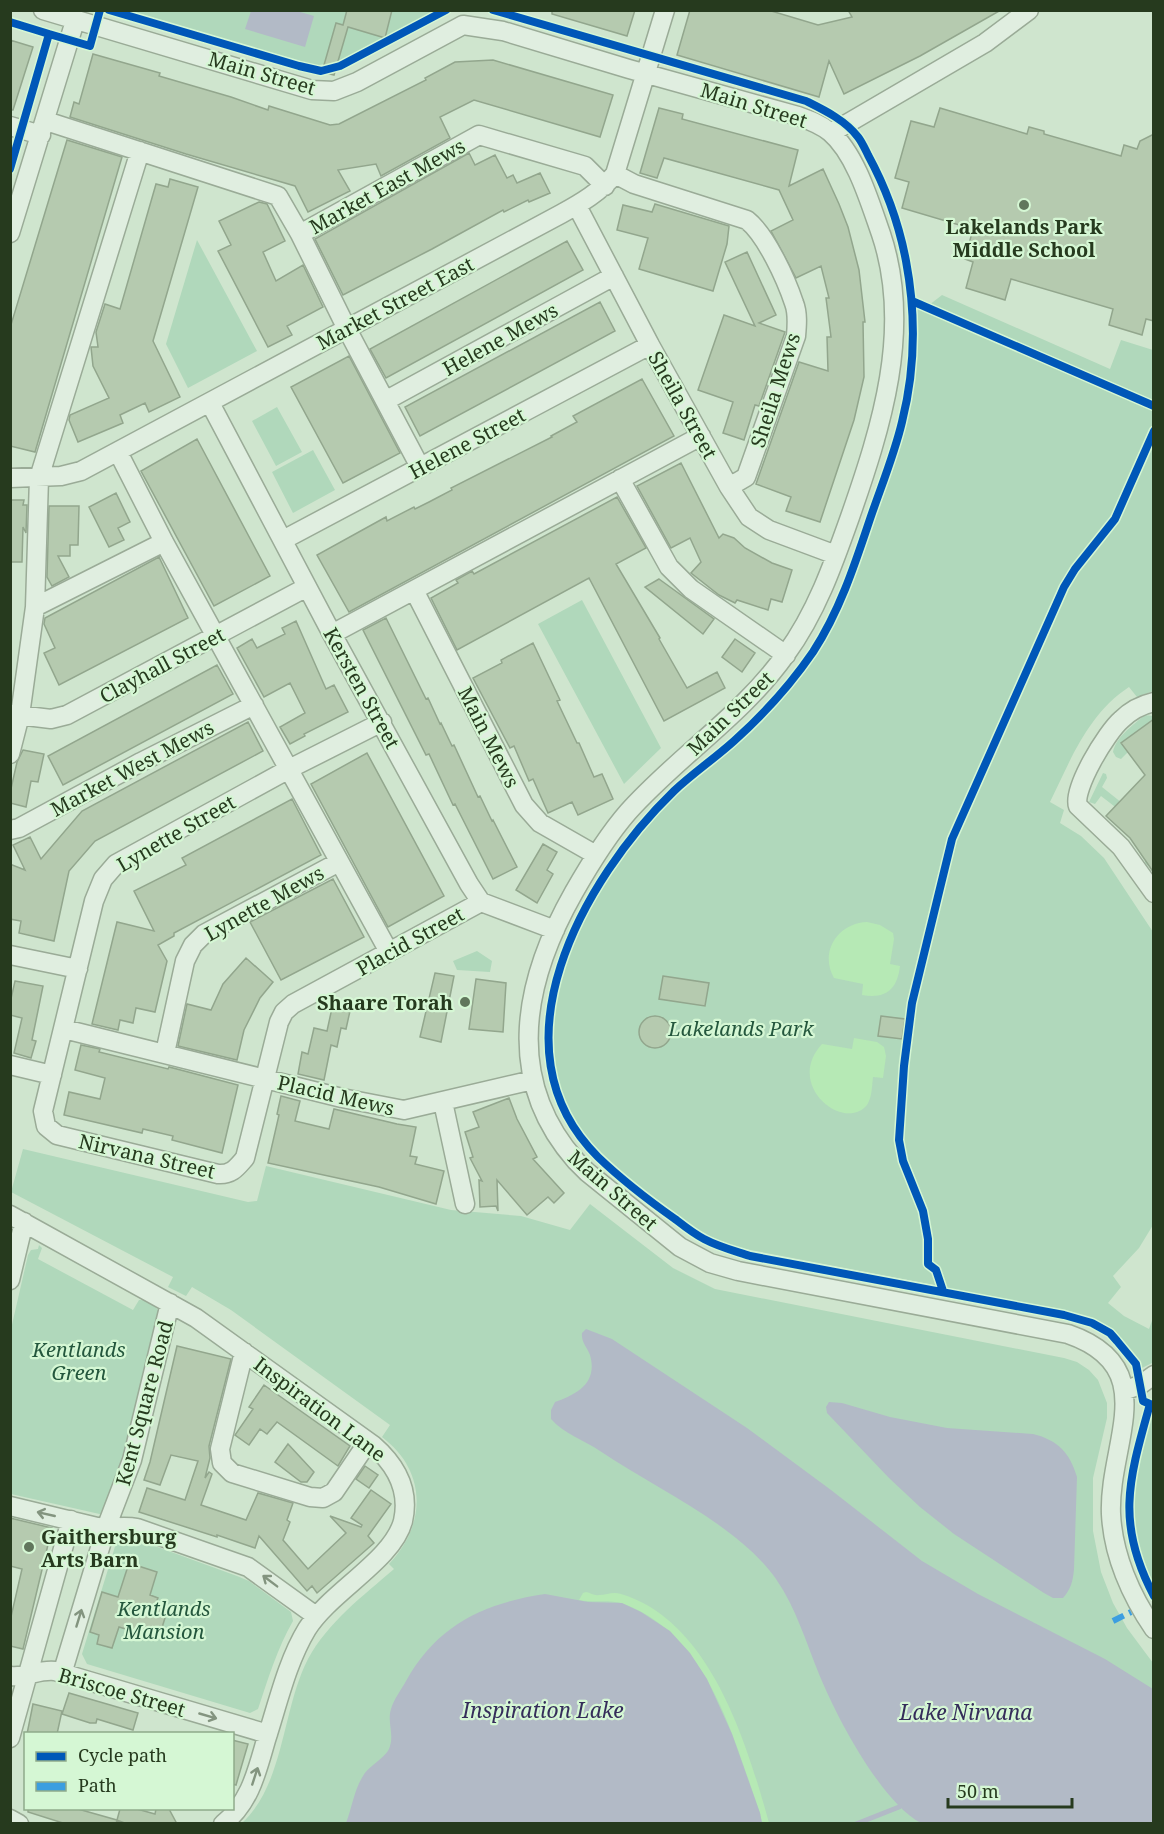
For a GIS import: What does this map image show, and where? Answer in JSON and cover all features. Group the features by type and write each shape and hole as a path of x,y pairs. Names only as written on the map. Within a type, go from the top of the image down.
{"street":[{"name":"Main Street","path":"43,10 312,90 334,91 357,82 460,18 646,74 798,116 816,123 831,133 842,146 867,195 883,241 892,283 894,325 891,368 879,431 836,555 812,612 786,655 748,701 661,778 634,806 596,855 561,914 537,980 530,1008 527,1036 533,1080 550,1126 576,1161 662,1234 696,1256 738,1271 1068,1334 1101,1350 1115,1365 1126,1390 1126,1418 1112,1481 1111,1518 1117,1552 1140,1607 1154,1629"},
{"path":"610,180 665,10"},
{"path":"831,133 985,43 1026,11"},
{"path":"10,233 14,210 43,128 75,21"},
{"name":"Market East Mews","path":"10,126 43,128 140,151 278,196 300,234 347,328"},
{"name":"Market East Mews","path":"300,234 479,135 585,166 610,180"},
{"path":"10,754 35,607 39,478 140,151"},
{"name":"Market Street East","path":"10,478 61,476 81,471 577,206 610,180"},
{"name":"Sheila Mews","path":"610,180 634,184 747,220 757,228 764,239 794,303 797,318 796,336 746,477 729,487"},
{"name":"Sheila Street","path":"577,206 650,345 729,487 749,517 769,531 836,555"},
{"name":"Helene Mews","path":"385,401 614,276"},
{"path":"347,328 420,467"},
{"name":"Helene Street","path":"283,540 650,345"},
{"name":"Kersten Street","path":"210,403 332,634 481,902"},
{"path":"332,634 701,436"},
{"path":"118,452 164,542 289,769"},
{"path":"620,479 669,567 691,589 786,655"},
{"path":"35,607 164,542"},
{"name":"Clayhall Street","path":"15,714 51,719 67,714 308,587"},
{"name":"Main Mews","path":"414,590 524,805 540,823 596,855"},
{"path":"1154,702 1127,714 1111,730 1095,756 1076,798 1078,806 1121,847 1154,892"},
{"name":"Market West Mews","path":"10,830 19,828 141,762 254,705"},
{"name":"Lynette Street","path":"46,1126 43,1111 94,901 103,879 116,864 289,769 382,722"},
{"name":"Lynette Mews","path":"289,769 389,952"},
{"name":"Lynette Mews","path":"165,1053 185,961 193,945 204,934 339,862"},
{"path":"481,902 555,930"},
{"name":"Placid Street","path":"245,1158 264,1078 279,1022 284,1012 481,902"},
{"path":"10,955 78,969"},
{"path":"64,1029 264,1078"},
{"path":"10,1065 52,1075"},
{"name":"Placid Mews","path":"264,1078 342,1098 404,1110 533,1080"},
{"path":"443,1102 465,1204"},
{"name":"Nirvana Street","path":"46,1126 57,1135 218,1174 226,1175 236,1170 245,1158"},
{"path":"10,1280 17,1219"},
{"name":"Inspiration Lane","path":"17,1219 196,1318 368,1442 384,1455 399,1475 405,1498 403,1519 393,1543 316,1616 308,1628 294,1654 247,1797 223,1824"},
{"name":"Kent Square Road","path":"62,1674 106,1528 132,1460 170,1303"},
{"path":"244,1352 220,1449 222,1463 232,1473 310,1497 323,1498 334,1492 368,1442"},
{"path":"1126,1390 1140,1385 1154,1375"},
{"path":"10,1506 106,1528 121,1526 137,1528 248,1567 316,1616"},
{"path":"10,1738 19,1676 71,1520"},
{"name":"Briscoe Street","path":"19,1676 44,1671 62,1674 268,1734"},
{"path":"10,1819 19,1824"}],"green space":[{"path":"432,10 433,12 370,47 320,65 305,65 119,11"},
{"path":"197,240 257,351 188,388 166,344"},
{"name":"Lakelands Park","path":"942,295 1110,369 1121,340 1153,350 1153,691 1137,697 1129,687 1102,710 1082,738 1050,802 1064,810 1060,823 1081,836 1104,858 1153,932 1153,1225 1139,1248 1113,1276 1121,1287 1108,1303 1124,1316 1149,1329 1153,1318 1154,1362 1140,1369 1140,1363 1113,1334 1079,1315 745,1249 711,1239 636,1186 596,1149 568,1108 559,1087 554,1065 552,1022 558,989 569,955 602,889 622,859 664,808 778,702 806,665 831,623 860,554 898,440 914,361 915,305 924,309"},
{"path":"277,407 302,452 276,466 252,421"},
{"path":"313,450 335,490 293,513 272,472"},
{"path":"582,600 661,748 624,784 538,624"},
{"path":"1145,715 1153,716 1154,737 1129,751 1121,759 1116,757 1113,752 1118,741"},
{"path":"1103,773 1107,778 1102,787 1132,811 1152,865 1148,866 1145,863 1145,856 1123,813 1101,796 1095,804 1089,802"},
{"path":"477,951 492,961 490,972 457,970 453,961"},
{"path":"23,1149 248,1202 257,1201 266,1166 451,1210 521,1216 570,1230 590,1204 673,1268 715,1289 1077,1362 1098,1380 1107,1403 1107,1418 1093,1478 1093,1531 1101,1572 1113,1603 1127,1628 1153,1663 1153,1823 242,1823 256,1807 267,1788 299,1679 308,1659 336,1621 394,1569 389,1564 410,1532 415,1515 417,1498 414,1482 397,1451 382,1437 390,1425 231,1310 192,1287 186,1296 168,1287 173,1277 11,1192"},
{"name":"Kentlands Green","path":"39,1245 42,1248 38,1259 133,1310 139,1300 142,1300 152,1304 160,1314 123,1477 104,1515 11,1494 11,1329 28,1255 31,1250 38,1249"},
{"path":"1153,1405 1153,1587 1143,1564 1137,1541 1134,1496 1141,1451"},
{"name":"Kentlands Mansion","path":"117,1540 141,1541 237,1576 249,1581 291,1612 293,1621 269,1675 258,1709 250,1713 87,1664 82,1654"}],"sand":[{"path":"867,922 880,925 893,933 890,964 900,966 893,987 878,996 862,995 863,984 834,978 830,968 830,949 840,933 857,924"},
{"path":"854,1038 877,1042 884,1047 886,1056 883,1078 873,1077 871,1095 867,1105 857,1112 845,1113 833,1109 822,1100 813,1089 810,1075 812,1060 822,1044 852,1049"},
{"path":"586,1592 594,1595 618,1593 652,1608 679,1630 702,1657 736,1723 769,1823 762,1823 728,1722 697,1664 677,1639 653,1619 624,1604 579,1600"}],"water":[{"path":"251,11 297,11 314,16 305,47 245,29"},
{"name":"Lake Nirvana","path":"586,1329 612,1339 747,1428 922,1561 978,1594 1105,1659 1153,1689 1153,1823 921,1823 906,1812 876,1778 848,1734 827,1692 789,1602 776,1579 760,1559 718,1524 568,1433 551,1419 551,1410 555,1402 578,1391 584,1386 591,1373 590,1355 582,1336"},
{"path":"829,1402 842,1403 890,1417 947,1428 1033,1434 1049,1440 1062,1449 1071,1461 1077,1477 1074,1573 1070,1588 1063,1598 1053,1598 1044,1593 954,1534 920,1507 827,1413 826,1407"},
{"name":"Inspiration Lake","path":"545,1594 588,1602 622,1603 670,1631 690,1653 707,1679 732,1734 762,1823 346,1823 357,1787 363,1776 386,1754 390,1746 390,1714 394,1702 418,1662 432,1645 464,1620 482,1611 523,1598"}],"building":[{"path":"347,10 392,10 385,38 348,27 334,75 322,72 336,23 343,25"},
{"path":"552,10 635,10 627,36 552,14"},
{"path":"690,10 768,10 818,25 852,17 848,10 1001,10 920,56 844,94 829,61 819,97 677,55"},
{"path":"10,40 33,47 13,110 10,110"},
{"path":"93,54 160,73 159,76 268,110 269,106 330,125 339,124 426,80 425,78 455,62 493,60 613,95 600,137 474,100 440,117 450,138 381,176 376,164 338,170 350,191 308,212 295,186 70,117 74,102 79,104"},
{"path":"659,108 683,114 682,119 798,150 789,186 823,169 848,227 859,270 865,322 863,322 864,377 854,420 820,522 786,511 791,497 756,484 799,362 828,371 827,337 831,337 826,298 829,298 821,266 796,278 771,231 793,220 779,190 664,158 657,178 640,173"},
{"path":"940,108 1027,134 1029,127 1044,131 1044,134 1121,156 1124,145 1137,149 1140,141 1154,134 1154,321 1146,319 1142,335 1109,325 1113,309 1011,279 1005,300 966,288 973,262 965,259 973,229 902,208 909,182 895,178 911,121 934,127"},
{"path":"67,140 122,157 35,452 10,446 10,328"},
{"path":"469,153 475,165 495,155 507,178 513,175 517,183 540,173 550,193 529,202 528,200 504,212 503,210 343,295 315,239"},
{"path":"170,179 198,187 153,341 180,397 149,412 145,403 120,415 123,423 78,442 69,420 70,415 109,398 93,366 91,347 98,347 96,332 105,304 120,309 156,184 168,187"},
{"path":"259,202 267,204 285,241 263,252 276,281 303,265 323,307 287,326 292,335 268,347 218,251 231,245 219,221"},
{"path":"655,204 729,226 727,244 713,291 639,269 648,238 617,230 623,205 652,212"},
{"path":"567,241 583,270 386,378 370,349"},
{"path":"747,252 776,315 759,323 785,332 759,406 755,405 744,440 723,433 733,402 698,390 724,315 755,326 725,262"},
{"path":"600,302 615,331 420,436 405,407"},
{"path":"349,356 400,453 343,483 291,387"},
{"path":"642,379 674,436 349,612 317,555 386,517 387,521 414,507 415,509 452,490 451,488 552,437 577,422 573,416"},
{"path":"197,439 270,576 214,606 141,471"},
{"path":"681,463 719,538 723,534 734,538 745,548 772,563 792,570 782,602 771,599 768,610 737,600 735,603 719,595 691,573 701,562 690,538 671,548 637,486"},
{"path":"116,493 130,522 118,528 124,540 109,547 89,507"},
{"path":"617,497 646,548 616,564 687,688 717,672 725,688 664,721 589,578 457,650 431,598 458,583 456,580 472,571 474,574"},
{"path":"10,500 24,500 23,505 27,505 26,533 23,527 22,562 10,562"},
{"path":"49,506 79,506 78,545 70,545 70,556 58,556 69,577 52,586 47,577"},
{"path":"159,557 188,618 59,685 44,653 55,648 44,624 45,618"},
{"path":"659,579 714,619 703,634 645,587"},
{"path":"386,618 426,699 428,698 452,746 454,745 478,797 480,796 517,867 493,879 455,804 453,805 429,754 426,755 363,630"},
{"path":"296,621 326,689 334,685 348,712 304,734 305,736 290,744 280,727 305,713 290,683 264,697 237,648 252,639 257,648 285,634 282,628"},
{"path":"735,639 755,653 742,672 722,657"},
{"path":"533,643 560,700 557,701 594,777 602,774 613,799 578,815 572,802 548,813 533,779 529,781 514,746 510,748 473,678"},
{"path":"217,665 233,694 63,785 48,756"},
{"path":"1154,719 1154,873 1130,838 1106,816 1145,775 1121,743"},
{"path":"248,722 263,751 95,841 69,871 54,941 19,933 21,921 10,919 10,864 25,870 13,845 30,837 41,859 82,811"},
{"path":"23,750 44,754 38,782 31,781 26,807 10,803 17,762"},
{"path":"367,753 444,896 388,927 311,784"},
{"path":"292,799 321,855 174,933 174,936 158,945 167,961 155,1012 136,1008 133,1023 120,1020 118,1030 92,1024 117,922 154,931 134,891 186,865 182,858"},
{"path":"543,844 557,852 547,870 553,874 537,903 516,890"},
{"path":"333,879 364,937 281,980 250,922"},
{"path":"246,958 273,982 260,998 244,1030 237,1060 178,1046 187,1004 211,1010 223,984"},
{"path":"435,973 454,976 441,1042 420,1037"},
{"path":"663,976 709,983 705,1006 659,999"},
{"path":"476,979 506,983 503,1032 469,1029"},
{"path":"15,981 43,986 32,1040 36,1041 31,1058 14,1053 22,1018 10,1015"},
{"path":"332,1008 350,1011 346,1029 341,1028 337,1047 331,1045 324,1080 298,1074 302,1052 308,1054 314,1028 327,1031"},
{"path":"655,1016 666,1021 671,1032 666,1043 655,1048 644,1043 639,1032 644,1021"},
{"path":"881,1016 905,1019 902,1039 878,1036"},
{"path":"81,1045 100,1049 99,1052 238,1085 222,1153 172,1140 173,1136 143,1129 142,1133 64,1115 69,1092 100,1099 105,1078 75,1070"},
{"path":"281,1096 300,1101 295,1121 329,1129 334,1109 416,1127 410,1156 417,1157 415,1164 444,1171 436,1204 379,1187 268,1163"},
{"path":"509,1098 537,1157 533,1159 564,1193 554,1203 548,1197 527,1215 497,1180 498,1211 496,1206 480,1207 479,1180 482,1181 470,1158 473,1157 465,1132 479,1127 473,1112"},
{"path":"177,1346 231,1359 209,1446 210,1458 205,1478 209,1472 212,1474 201,1505 246,1520 258,1493 293,1503 287,1520 290,1522 283,1540 308,1569 346,1533 330,1516 361,1527 362,1525 351,1518 371,1490 391,1504 368,1536 374,1543 317,1593 312,1586 307,1591 259,1536 255,1548 139,1512 147,1488 185,1500 198,1461 171,1455 160,1485 144,1480"},
{"path":"264,1385 350,1446 338,1466 277,1422 267,1434 260,1429 249,1445 235,1435 253,1409 249,1407"},
{"path":"288,1444 314,1472 307,1482 301,1482 275,1462"},
{"path":"365,1466 378,1475 369,1488 356,1479"},
{"path":"10,1518 52,1528 23,1649 10,1646 10,1621 22,1569 10,1566"},
{"name":"Kentlands Mansion","path":"129,1563 157,1572 150,1595 158,1598 155,1605 168,1608 161,1631 149,1627 146,1635 119,1627 112,1648 97,1644 99,1635 90,1632 102,1592 118,1597"},
{"path":"69,1693 138,1713 133,1730 97,1719 96,1723 90,1723 62,1714"},
{"path":"33,1704 62,1711 57,1732 27,1732"},
{"path":"234,1740 248,1744 236,1785 234,1784"},
{"path":"28,1810 82,1810 117,1820 116,1824 66,1824 28,1812"},
{"path":"120,1810 141,1810 155,1814 156,1810 170,1810 177,1824 127,1824 117,1820"}],"waterway":[{"path":"856,1824 899,1807"}],"marked path":[{"path":"1113,1621 1131,1612"}],"cycle path":[{"path":"49,34 90,46 100,10"},
{"path":"109,10 321,71 340,66 446,10"},
{"path":"493,10 806,101 841,121 861,141 875,168 896,220 909,281 913,322 910,382 899,435 852,572 822,637 795,676 766,710 734,741 674,791 640,828 608,870 581,917 561,966 550,1016 551,1066 566,1114 598,1157 616,1174 689,1230 715,1244 750,1256 1064,1315 1092,1323 1110,1333 1136,1364 1143,1401 1150,1404 1136,1455 1129,1501 1134,1546 1154,1596"},
{"path":"10,22 49,34 10,169"},
{"path":"912,301 1154,406"},
{"path":"943,1291 936,1270 928,1264 928,1239 923,1211 903,1161 899,1140 904,1066 912,1003 952,839 1064,587 1075,569 1115,519 1154,431"}],"place":[{"name":"Lakelands Park Middle School","path":"1024,205"},
{"name":"Shaare Torah","path":"465,1002"},
{"name":"Gaithersburg Arts Barn","path":"29,1547"}]}
